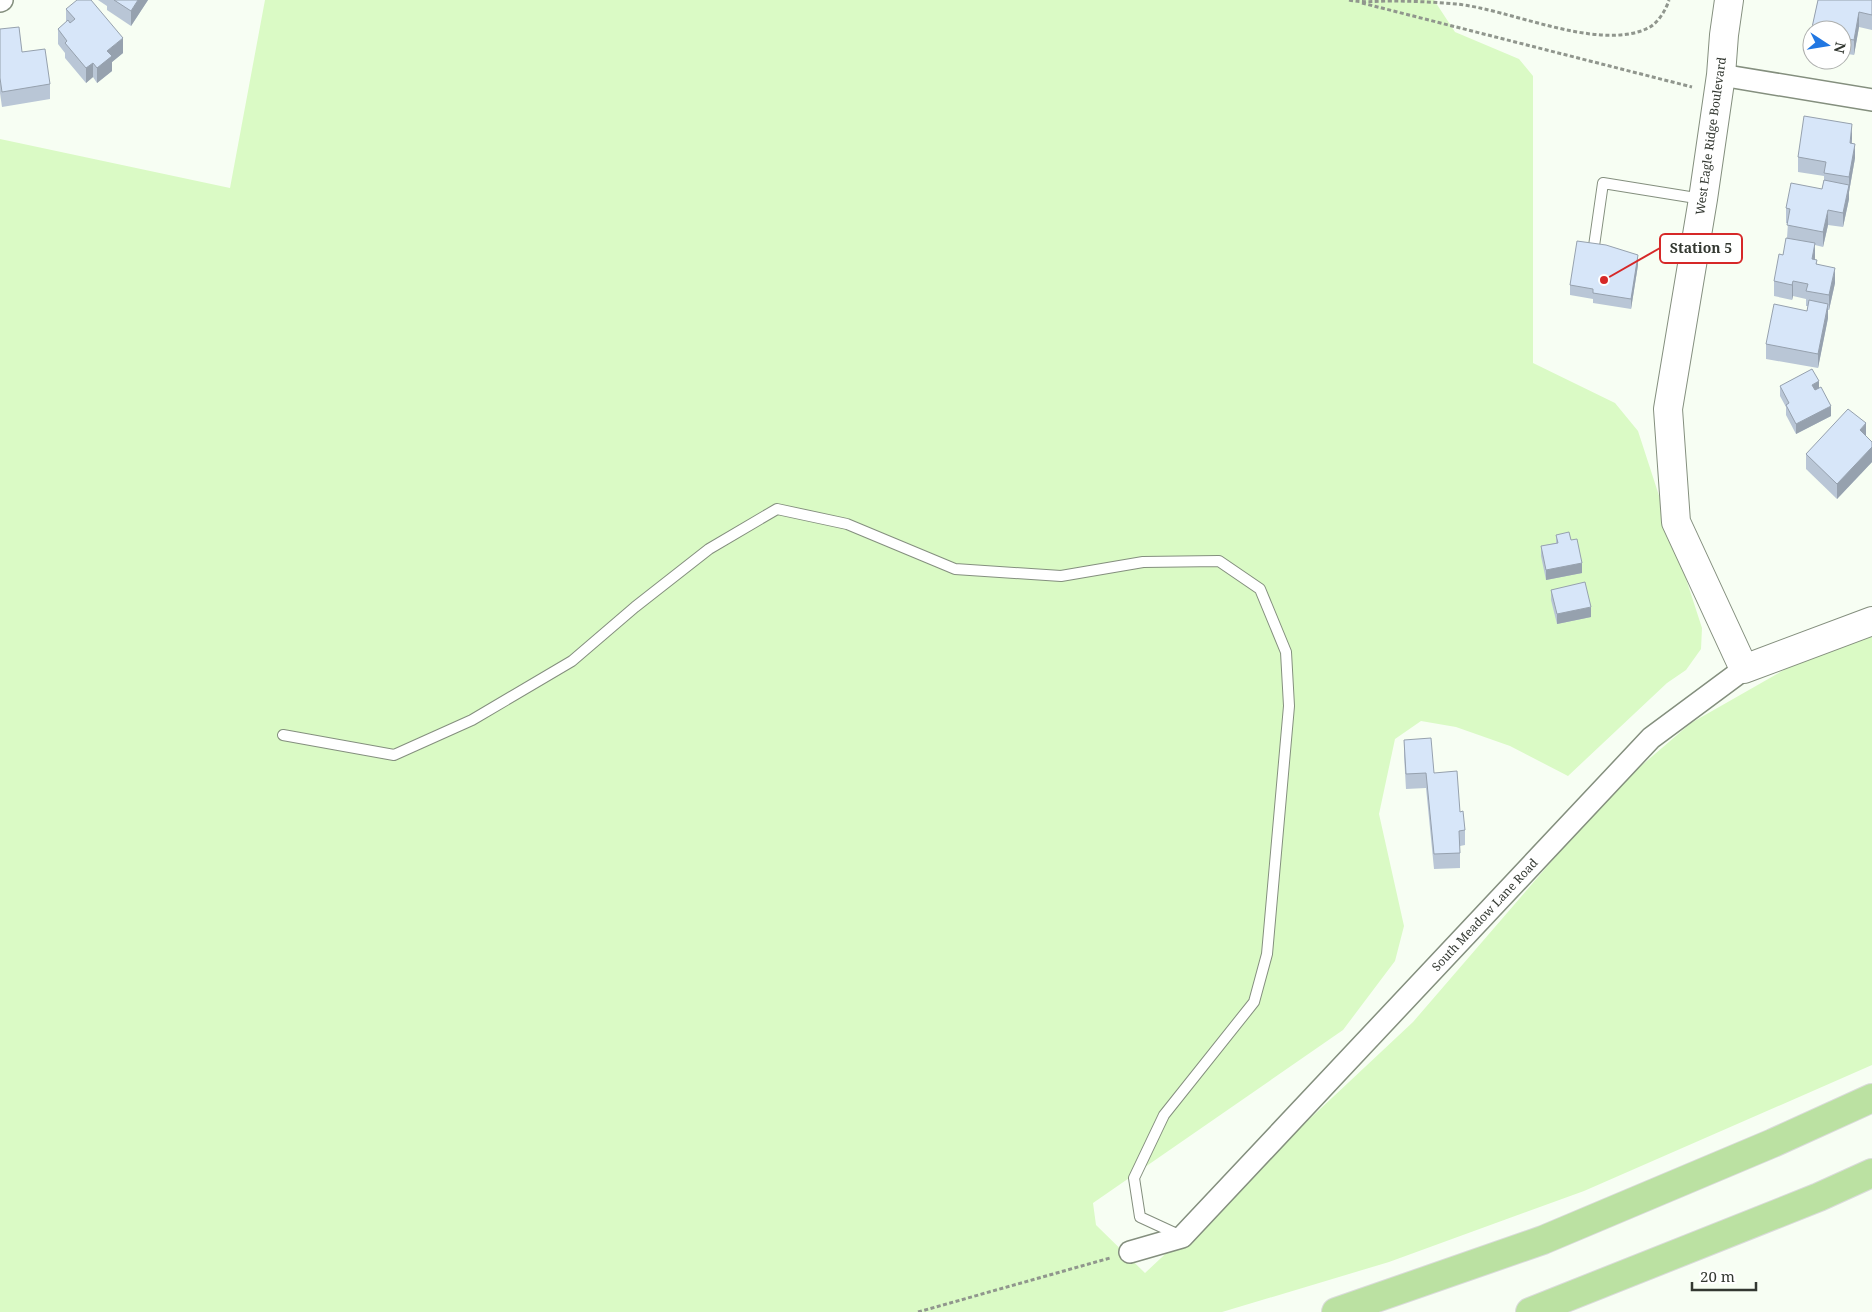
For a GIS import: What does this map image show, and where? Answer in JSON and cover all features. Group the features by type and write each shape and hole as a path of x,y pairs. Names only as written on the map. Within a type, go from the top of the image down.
{"highway":[{"path":"1336,1312 1543,1240 1773,1143 1872,1098"},
{"path":"1530,1312 1819,1197 1872,1172"}],"street":[{"name":"West Eagle Ridge Boulevard","path":"1710,0 1724,36"},
{"name":"West Eagle Ridge Boulevard","path":"1729,0 1721,75 1703,199 1668,409 1676,522 1744,668"},
{"path":"1721,75 1872,100"},
{"name":"South Meadow Lane Road","path":"1130,1252 1182,1236 1651,738 1744,668 1872,621"}],"lane":[{"path":"1593,253 1603,183 1703,199"},
{"path":"282,735 394,755 455,728 472,720 572,661 635,607 709,549 777,509 847,524 955,569 1061,576 1143,562 1219,561 1260,589 1286,652 1289,706 1267,954 1254,1002 1164,1115 1134,1178 1140,1217 1182,1236"}],"path":[{"path":"1349,0 1692,87"},
{"path":"1362,3 1390,1 1458,4 1593,35 1627,34 1648,29 1664,12 1669,0"},
{"path":"918,1312 1130,1252"}],"green space":[{"path":"265,0 1434,0 1455,32 1519,59 1533,76 1533,363 1615,403 1638,431 1702,628 1701,649 1686,670 1667,683 1568,776 1510,746 1456,727 1421,721 1395,739 1379,814 1404,926 1395,961 1343,1030 1093,1203 1096,1225 1145,1273 1413,1022 1613,790 1691,723 1803,659 1872,635 1872,1065 1584,1191 1389,1262 1222,1312 0,1312 0,139 230,188"}],"building":[{"path":"77,0 91,0 123,38 107,51 112,56 97,68 93,63 86,68 65,43 67,41 58,29 68,20 70,23 75,19 66,9"},
{"path":"114,0 138,0 131,11"},
{"path":"1818,0 1872,0 1872,15 1859,12 1854,40 1852,40 1852,20 1814,20"},
{"path":"19,27 22,52 45,49 50,84 2,92 0,78 0,29"},
{"path":"1804,116 1852,124 1850,143 1855,144 1849,177 1824,173 1826,162 1798,157"},
{"path":"1824,180 1849,185 1843,213 1828,210 1823,232 1787,225 1790,209 1786,208 1791,183 1822,189"},
{"path":"1786,238 1815,243 1812,259 1817,260 1816,264 1835,268 1829,295 1806,291 1808,284 1793,281 1792,285 1774,281 1779,254 1783,255"},
{"path":"1577,241 1606,245 1638,255 1631,299 1593,293 1593,289 1570,285"},
{"path":"1809,300 1828,304 1818,354 1766,344 1774,304 1807,311"},
{"path":"1812,369 1819,381 1812,385 1815,390 1821,387 1831,406 1796,424 1786,405 1789,403 1780,386"},
{"path":"1848,409 1866,423 1860,430 1872,442 1872,447 1837,484 1806,454"},
{"path":"1569,532 1571,540 1577,539 1582,563 1546,570 1541,546 1558,543 1556,535"},
{"path":"1585,582 1591,607 1557,614 1551,590"},
{"path":"1431,738 1434,773 1457,771 1460,812 1463,811 1465,830 1459,831 1460,853 1434,854 1426,773 1406,774 1404,740"}],"place":[{"name":"Station 5","path":"1604,280"}]}
